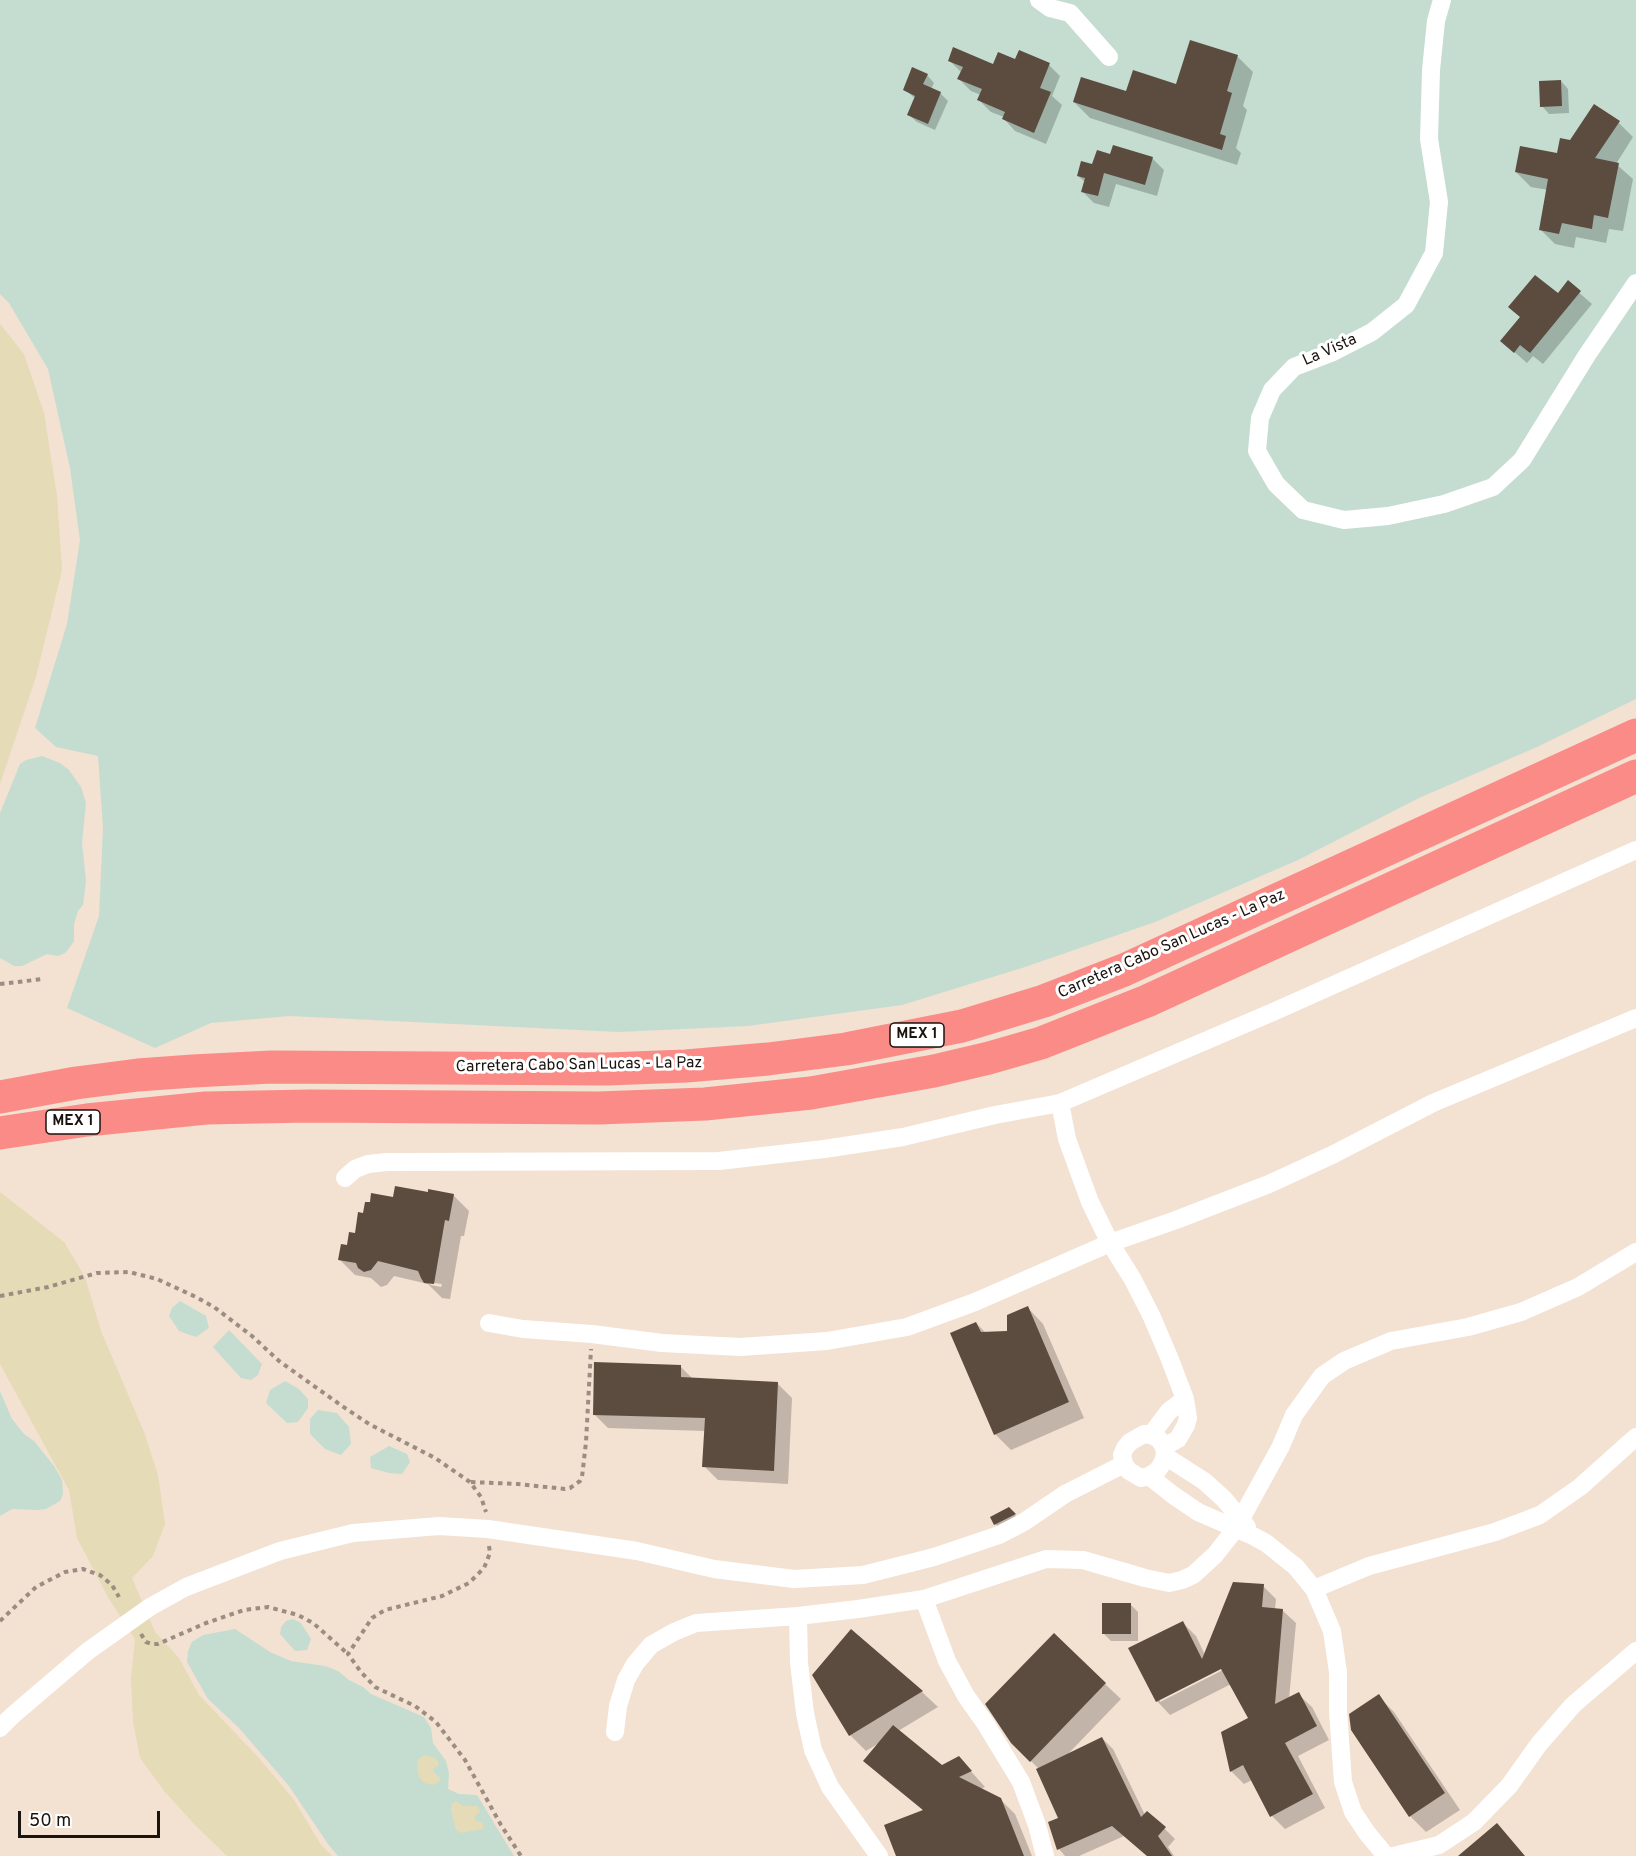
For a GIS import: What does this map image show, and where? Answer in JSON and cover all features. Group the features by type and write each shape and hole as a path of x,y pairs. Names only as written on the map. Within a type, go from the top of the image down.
{"highway":[{"name":"Carretera Cabo San Lucas - La Paz","path":"0,1097 76,1083 138,1075 272,1068 657,1068 768,1059 846,1049 953,1028 1027,1007 1124,970 1636,735"},
{"name":"MEX 1","path":"0,1133 206,1108 258,1106 599,1108 705,1104 811,1093 934,1071 1041,1043 1147,1001 1632,777"},
{"path":"0,1077 61,1069 138,1075"}],"street":[{"path":"1039,0 1050,8 1070,13 1109,57"},
{"name":"La Vista","path":"1442,0 1436,21 1431,70 1429,139 1439,202 1434,253 1406,305 1372,332 1334,352 1294,367 1272,390 1260,418 1257,451 1276,484 1303,510 1344,520 1400,514 1444,504 1493,487 1522,460 1587,355 1636,283"},
{"path":"1600,750 1636,729"},
{"path":"345,1178 356,1169 368,1164 387,1162 719,1161 903,1137 995,1115 1060,1103 1284,1008 1636,850"},
{"path":"489,1323 523,1329 592,1334 662,1343 740,1347 827,1341 907,1327 975,1302 1110,1243 1269,1184 1433,1104 1636,1018"},
{"path":"1060,1103 1067,1139 1090,1202 1110,1243 1151,1315 1185,1399 1188,1418 1186,1425 1178,1440 1160,1446"},
{"path":"615,1732 618,1706 634,1664 651,1646 674,1632 696,1623 798,1616 924,1599 1046,1559 1083,1560 1169,1583 1193,1575 1215,1555 1239,1523 1281,1446 1294,1415 1322,1376 1344,1361 1391,1341 1468,1327 1521,1312 1578,1287 1636,1252"},
{"path":"1160,1446 1162,1464 1149,1476 1141,1478 1134,1475 1124,1464 1122,1455 1125,1448 1144,1434 1160,1446 1204,1481 1224,1499 1239,1523 1296,1567 1314,1589 1332,1631 1338,1672 1343,1782 1353,1812 1386,1856"},
{"path":"1314,1589 1368,1566 1495,1532 1540,1515 1581,1487 1636,1437"},
{"path":"0,1728 13,1714 88,1651 150,1607 186,1587 280,1551 353,1533 439,1526 488,1529 637,1551 714,1569 794,1579 863,1575 934,1557 999,1535 1024,1522 1065,1494 1124,1464"},
{"path":"1149,1476 1198,1512 1239,1523"},
{"path":"924,1599 947,1661 961,1688 1021,1782 1045,1856"},
{"path":"798,1616 799,1663 813,1750 830,1787 879,1856"},
{"path":"1393,1856 1439,1845 1474,1822 1509,1786 1539,1743 1573,1705 1636,1651"}],"path":[{"path":"0,984 43,979"},
{"path":"0,1296 48,1287 97,1273 129,1272 157,1279 214,1307 252,1336 279,1361 342,1406 369,1424 435,1458 470,1482 481,1497 486,1513 490,1553 484,1568 469,1583 442,1596 385,1610 372,1618 348,1654"},
{"path":"470,1482 565,1489 580,1481 586,1442 592,1334"},
{"path":"0,1621 36,1587 65,1572 83,1569 100,1575 112,1585 119,1597"},
{"path":"137,1626 146,1642 158,1644 206,1623 244,1610 268,1607 298,1615 313,1623 348,1654 375,1687 415,1706 435,1722 465,1760 521,1856"}],"green space":[{"path":"0,0 1636,0 1636,699 1537,747 1419,798 1298,860 1155,922 1025,967 902,1005 748,1026 619,1032 289,1016 211,1023 155,1048 67,1008 99,916 103,828 98,756 56,747 35,728 67,624 80,540 70,468 48,369 9,303 0,294"},
{"path":"42,756 60,763 69,770 81,787 86,803 82,843 86,881 83,905 78,911 74,924 74,941 65,953 58,956 47,954 22,966 14,966 0,958 0,813 20,764"},
{"path":"180,1301 206,1316 209,1328 196,1337 179,1331 169,1316 172,1308"},
{"path":"229,1330 262,1364 258,1375 251,1380 241,1378 213,1347"},
{"path":"285,1381 299,1389 308,1399 308,1408 298,1422 287,1423 266,1403 270,1390"},
{"path":"0,1391 12,1419 24,1434 34,1441 62,1480 63,1494 60,1501 46,1509 12,1509 0,1516"},
{"path":"318,1410 337,1413 349,1427 351,1444 341,1455 325,1449 310,1434 310,1419"},
{"path":"389,1446 407,1454 410,1462 402,1474 371,1468 370,1457"},
{"path":"293,1619 301,1623 311,1639 307,1650 295,1651 280,1634 281,1627 286,1621"},
{"path":"235,1629 270,1652 291,1661 325,1666 338,1671 371,1694 424,1717 431,1728 433,1743 446,1761 449,1773 448,1789 459,1794 477,1795 514,1856 338,1856 289,1786 239,1728 208,1699 187,1662 192,1642 203,1635"}],"sand":[{"path":"0,324 24,354 44,413 57,496 62,570 36,677 0,784"},
{"path":"0,1192 64,1242 85,1277 101,1331 144,1432 158,1475 165,1524 153,1556 132,1578 155,1632 179,1658 199,1695 257,1756 294,1800 321,1845 332,1856 227,1856 165,1792 140,1758 133,1721 131,1679 135,1639 109,1599 77,1538 69,1490 0,1364"},
{"path":"426,1755 435,1758 439,1765 433,1771 441,1780 433,1785 424,1783 419,1777 418,1760"},
{"path":"456,1801 463,1806 477,1806 480,1810 475,1820 483,1823 483,1829 461,1833 456,1830 451,1811 452,1804"}],"building":[{"path":"1190,40 1238,55 1227,91 1232,93 1220,134 1226,136 1222,150 1073,102 1081,77 1126,91 1133,70 1176,84"},
{"path":"953,47 993,64 998,52 1015,59 1019,50 1050,63 1040,88 1051,92 1034,133 1002,119 1005,112 977,100 982,89 957,79 963,67 948,61"},
{"path":"912,67 928,74 923,84 941,92 928,124 907,115 915,96 903,90"},
{"path":"1561,80 1562,106 1540,107 1539,81"},
{"path":"1594,104 1620,121 1595,158 1619,163 1608,218 1594,215 1592,229 1562,223 1559,234 1539,230 1548,179 1515,172 1520,146 1557,153 1560,138 1570,140"},
{"path":"1113,145 1153,157 1145,185 1104,173 1098,196 1081,192 1085,178 1077,176 1081,161 1092,164 1097,150 1110,154"},
{"path":"1535,275 1558,293 1568,280 1581,291 1530,353 1520,345 1514,353 1500,341 1520,317 1508,307"},
{"path":"395,1186 454,1194 449,1221 445,1220 434,1284 424,1283 418,1271 378,1261 371,1270 364,1272 358,1268 356,1263 338,1260 341,1244 347,1245 349,1232 355,1233 358,1212 363,1213 365,1202 370,1202 371,1193 393,1197"},
{"path":"1028,1306 1069,1402 994,1435 950,1333 976,1322 981,1332 1007,1331 1007,1315"},
{"path":"594,1362 681,1365 681,1377 778,1382 774,1471 702,1467 705,1418 593,1415"},
{"path":"1009,1507 1016,1514 994,1525 990,1517"},
{"path":"1233,1582 1264,1584 1262,1607 1283,1609 1275,1704 1299,1692 1317,1726 1285,1743 1313,1794 1270,1817 1243,1765 1230,1772 1221,1732 1248,1718 1221,1669 1156,1702 1128,1648 1183,1621 1202,1659"},
{"path":"1102,1603 1131,1603 1131,1634 1102,1634"},
{"path":"851,1629 923,1691 849,1736 812,1675"},
{"path":"1054,1633 1106,1683 1030,1762 1011,1743 985,1704"},
{"path":"1379,1694 1445,1793 1409,1817 1351,1730 1349,1714"},
{"path":"893,1725 942,1765 959,1756 972,1771 959,1777 1001,1798 1024,1856 896,1856 884,1825 923,1810 863,1761"},
{"path":"1102,1737 1141,1817 1147,1811 1166,1827 1158,1836 1172,1856 1147,1856 1112,1826 1057,1850 1048,1822 1058,1818 1036,1769"},
{"path":"1497,1823 1525,1856 1458,1856"}]}
